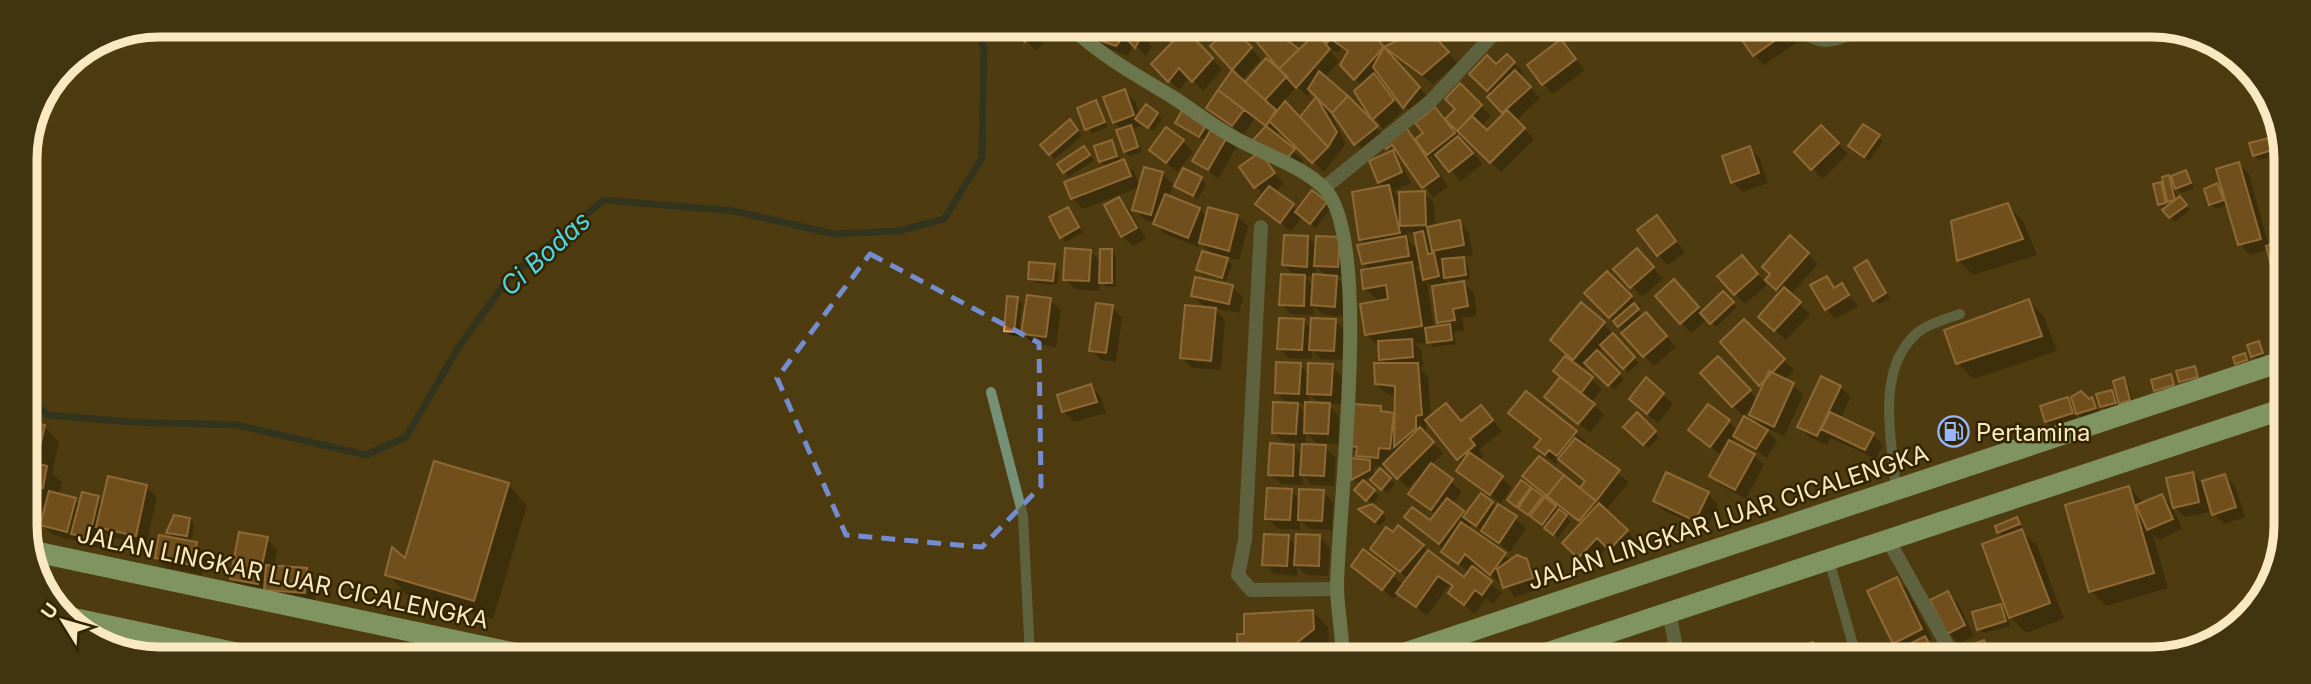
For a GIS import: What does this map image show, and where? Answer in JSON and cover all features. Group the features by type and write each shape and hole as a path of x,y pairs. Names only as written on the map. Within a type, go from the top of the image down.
{"highway":[{"name":"JALAN LINGKAR LUAR CICALENGKA","path":"1423,647 2274,364"},
{"path":"1565,647 2274,413"},
{"name":"JALAN LINGKAR LUAR CICALENGKA","path":"40,553 485,647"},
{"path":"98,624 208,647"}],"street":[{"path":"1084,37 1119,65 1236,139 1306,175 1324,188 1341,218 1351,381 1343,463 1337,589 1342,644"},
{"path":"1324,188 1431,101 1491,37"},
{"path":"1809,37 1814,41 1828,41 1839,37"},
{"path":"1261,227 1245,540 1238,575 1251,590 1337,589"},
{"path":"1888,540 1948,647"},
{"path":"1669,612 1677,647"}],"lane":[{"path":"1896,489 1890,422 1891,377 1898,354 1918,332 1960,313"},
{"path":"991,392 1023,516 1030,647"},
{"path":"1829,560 1854,647"}],"highlighted area":[{"path":"870,254 1039,343 1041,486 982,547 846,535 777,378"}],"building":[{"path":"1098,37 1123,37 1116,46 1096,39"},
{"path":"1125,37 1141,37 1135,48"},
{"path":"1177,37 1193,37 1213,58 1192,82 1179,68 1168,82 1151,64"},
{"path":"1219,37 1241,37 1252,47 1232,70 1210,46"},
{"path":"1252,37 1284,37 1299,49 1279,69"},
{"path":"1312,37 1320,37 1330,49 1296,88 1279,69"},
{"path":"1320,37 1333,37 1327,43"},
{"path":"1376,37 1384,47 1354,80 1340,65 1348,51 1331,39"},
{"path":"1404,37 1435,37 1449,52 1422,75 1384,47"},
{"path":"1740,37 1780,37 1753,56"},
{"path":"1561,39 1576,59 1542,85 1527,65"},
{"path":"1384,47 1420,87 1403,108 1373,67"},
{"path":"1507,54 1515,62 1487,91 1469,74 1487,55 1496,64"},
{"path":"1266,58 1287,76 1265,100 1245,82"},
{"path":"1232,70 1276,110 1266,126 1218,90"},
{"path":"1515,70 1531,87 1502,113 1487,97"},
{"path":"1319,71 1348,96 1332,113 1308,89"},
{"path":"1374,73 1394,100 1372,120 1354,91"},
{"path":"1460,83 1482,105 1457,131 1445,119 1455,109 1445,99"},
{"path":"1125,89 1134,115 1113,123 1103,97"},
{"path":"1218,90 1244,110 1232,126 1206,108"},
{"path":"1348,96 1378,126 1354,145 1332,113"},
{"path":"1316,97 1337,132 1328,147 1300,117"},
{"path":"1096,100 1105,122 1085,130 1077,108"},
{"path":"1285,101 1328,147 1312,163 1269,121"},
{"path":"1146,104 1158,113 1148,128 1135,119"},
{"path":"1435,107 1455,133 1427,155 1415,139 1423,133 1415,123"},
{"path":"1183,109 1207,124 1199,137 1175,123"},
{"path":"1507,110 1525,128 1490,163 1457,131 1472,116 1487,130"},
{"path":"1070,119 1078,130 1049,155 1040,145"},
{"path":"1863,124 1880,135 1864,157 1848,146"},
{"path":"1131,125 1138,147 1124,152 1116,130"},
{"path":"1821,125 1839,143 1811,170 1794,152"},
{"path":"1266,126 1295,149 1286,160 1251,142"},
{"path":"1405,126 1439,176 1422,188 1392,145 1386,149 1382,142"},
{"path":"1166,127 1184,140 1166,163 1149,150"},
{"path":"1212,128 1227,137 1208,170 1192,161"},
{"path":"1458,136 1473,153 1449,172 1435,155"},
{"path":"2269,138 2272,150 2253,156 2249,143"},
{"path":"1112,140 1117,156 1099,162 1094,146"},
{"path":"1084,146 1090,155 1063,173 1057,164"},
{"path":"1750,146 1759,173 1731,183 1722,156"},
{"path":"1393,150 1402,172 1378,183 1369,161"},
{"path":"1260,152 1275,173 1254,188 1239,167"},
{"path":"1124,159 1131,176 1071,199 1064,182"},
{"path":"2239,162 2261,239 2238,245 2216,169"},
{"path":"1144,167 1163,172 1151,215 1132,210"},
{"path":"1183,168 1202,177 1193,196 1174,186"},
{"path":"2186,170 2191,183 2175,189 2171,176"},
{"path":"2169,175 2175,200 2167,202 2162,177"},
{"path":"2161,182 2166,203 2158,205 2153,184"},
{"path":"2217,183 2224,200 2209,205 2204,189"},
{"path":"1389,185 1400,233 1359,240 1352,192"},
{"path":"1269,186 1294,204 1280,223 1255,204"},
{"path":"1312,190 1327,202 1310,224 1295,212"},
{"path":"1425,191 1426,225 1400,226 1399,192"},
{"path":"1165,194 1200,208 1188,238 1153,224"},
{"path":"2180,196 2187,205 2169,218 2162,210"},
{"path":"1119,197 1137,228 1121,237 1104,205"},
{"path":"2008,203 2023,239 1957,261 1951,221"},
{"path":"1068,207 1079,227 1060,238 1049,217"},
{"path":"1208,207 1238,215 1229,251 1199,243"},
{"path":"1657,215 1676,241 1657,256 1637,230"},
{"path":"1460,220 1464,245 1432,251 1427,227"},
{"path":"2274,226 2274,243 2270,227"},
{"path":"1423,231 1428,254 1434,253 1439,276 1423,280 1414,233"},
{"path":"1284,235 1308,236 1307,267 1282,265"},
{"path":"1790,235 1809,253 1776,290 1765,280 1770,274 1762,267"},
{"path":"1316,236 1340,237 1338,267 1314,266"},
{"path":"1406,236 1409,256 1362,264 1357,245"},
{"path":"2274,243 2274,264 2271,265 2266,246"},
{"path":"1065,248 1091,250 1089,281 1063,280"},
{"path":"1637,248 1654,267 1630,288 1613,269"},
{"path":"1100,249 1112,249 1112,283 1099,283"},
{"path":"1202,251 1228,258 1222,278 1196,270"},
{"path":"1742,255 1758,274 1734,295 1717,276"},
{"path":"1464,257 1466,275 1444,278 1442,259"},
{"path":"1867,260 1886,293 1873,301 1854,268"},
{"path":"1029,262 1055,264 1053,281 1028,279"},
{"path":"1412,262 1422,326 1365,335 1360,304 1388,299 1386,285 1363,289 1361,270"},
{"path":"1607,271 1632,296 1609,318 1584,293"},
{"path":"1281,274 1305,275 1304,306 1279,305"},
{"path":"1313,274 1337,276 1335,307 1311,305"},
{"path":"1827,276 1834,288 1842,283 1849,295 1825,310 1810,285"},
{"path":"1195,277 1233,285 1229,304 1191,296"},
{"path":"1674,279 1699,307 1680,324 1655,296"},
{"path":"1464,281 1468,306 1453,309 1455,320 1437,323 1432,286"},
{"path":"1784,287 1801,302 1774,331 1758,317"},
{"path":"1723,291 1734,302 1710,324 1700,313"},
{"path":"1027,295 1051,298 1046,337 1021,334"},
{"path":"1007,296 1018,297 1014,332 1004,331"},
{"path":"2029,299 2042,336 1956,364 1944,330"},
{"path":"1581,302 1605,322 1573,360 1550,340"},
{"path":"1096,303 1113,305 1106,353 1089,351"},
{"path":"1634,303 1639,309 1618,327 1613,321"},
{"path":"1185,305 1216,308 1211,361 1180,358"},
{"path":"1646,312 1667,336 1643,357 1621,333"},
{"path":"1279,318 1304,319 1302,350 1277,349"},
{"path":"1311,318 1336,319 1334,351 1309,350"},
{"path":"1744,319 1785,359 1759,386 1720,342"},
{"path":"1450,324 1452,340 1427,343 1425,328"},
{"path":"1613,333 1635,357 1623,369 1600,345"},
{"path":"1412,339 1413,357 1379,360 1378,341"},
{"path":"2259,341 2263,353 2251,357 2247,345"},
{"path":"1597,350 1620,373 1608,386 1584,363"},
{"path":"2245,353 2247,360 2235,364 2233,357"},
{"path":"1565,356 1593,377 1581,393 1553,371"},
{"path":"1718,356 1751,390 1732,407 1700,373"},
{"path":"1276,362 1301,363 1299,394 1275,393"},
{"path":"1308,363 1333,364 1331,395 1307,394"},
{"path":"1374,363 1418,363 1422,415 1416,416 1416,428 1394,447 1395,386 1375,384"},
{"path":"2195,366 2198,377 2179,382 2176,371"},
{"path":"1769,371 1794,383 1774,427 1749,415"},
{"path":"2171,374 2174,385 2154,391 2151,380"},
{"path":"1821,376 1841,386 1817,436 1797,427"},
{"path":"1560,377 1595,404 1578,424 1544,397"},
{"path":"1646,377 1664,393 1647,414 1629,399"},
{"path":"2124,377 2130,400 2119,404 2113,381"},
{"path":"1091,384 1097,402 1062,412 1057,395"},
{"path":"2112,390 2116,403 2100,407 2096,394"},
{"path":"1526,391 1577,431 1557,456 1549,450 1545,455 1534,447 1541,439 1508,413"},
{"path":"2081,391 2089,399 2092,397 2096,408 2076,414 2071,397"},
{"path":"2068,397 2073,413 2045,422 2040,406"},
{"path":"1273,402 1298,403 1296,434 1272,433"},
{"path":"1305,402 1330,403 1328,434 1304,433"},
{"path":"1446,403 1461,421 1481,405 1493,420 1470,439 1475,445 1457,460 1425,420"},
{"path":"1354,404 1381,406 1381,411 1394,413 1390,449 1379,448 1378,458 1356,456 1357,447 1350,446"},
{"path":"1708,404 1730,420 1710,447 1688,430"},
{"path":"1637,412 1656,431 1643,445 1623,427"},
{"path":"1830,412 1874,433 1865,450 1821,429"},
{"path":"1744,416 1768,430 1756,449 1733,436"},
{"path":"37,423 45,425 37,459"},
{"path":"1420,427 1434,442 1397,479 1383,464"},
{"path":"1575,438 1620,470 1596,501 1580,488 1585,481 1558,459"},
{"path":"1729,440 1755,454 1735,490 1709,476"},
{"path":"1270,443 1294,445 1293,476 1268,475"},
{"path":"1302,444 1326,445 1324,476 1300,475"},
{"path":"1469,452 1503,476 1490,495 1456,471"},
{"path":"1539,456 1564,475 1547,496 1522,476"},
{"path":"1351,458 1370,460 1370,470 1351,480"},
{"path":"434,461 509,483 474,601 385,575 392,547 405,558"},
{"path":"37,463 47,466 43,488 37,487"},
{"path":"1431,463 1453,479 1431,510 1408,494"},
{"path":"1380,468 1391,478 1381,490 1370,480"},
{"path":"1666,472 1709,492 1695,521 1653,501"},
{"path":"2193,472 2199,502 2173,508 2166,478"},
{"path":"2225,474 2236,507 2212,515 2202,481"},
{"path":"1564,475 1596,501 1579,521 1547,496"},
{"path":"108,476 147,485 136,536 96,527"},
{"path":"1363,480 1375,490 1366,501 1354,490"},
{"path":"1521,480 1531,487 1516,507 1507,500"},
{"path":"2129,486 2154,573 2089,592 2065,505"},
{"path":"1267,488 1292,489 1290,520 1265,519"},
{"path":"1532,488 1543,496 1528,515 1518,508"},
{"path":"1299,489 1324,490 1322,521 1298,520"},
{"path":"49,491 76,498 67,532 40,525"},
{"path":"82,492 99,496 89,538 71,534"},
{"path":"1481,493 1493,502 1476,526 1463,517"},
{"path":"2162,494 2173,519 2147,530 2136,505"},
{"path":"1545,497 1556,506 1542,525 1530,516"},
{"path":"1447,498 1464,511 1439,544 1404,517 1412,507 1430,520"},
{"path":"1599,503 1628,530 1609,550 1597,538 1578,558 1562,543"},
{"path":"1372,504 1383,512 1375,522 1358,509"},
{"path":"1498,504 1517,516 1499,543 1481,531"},
{"path":"1559,509 1567,515 1553,535 1544,528"},
{"path":"174,515 190,518 187,536 166,533"},
{"path":"2017,517 2020,524 1997,533 1995,526"},
{"path":"1461,522 1506,553 1490,575 1465,554 1458,564 1441,552"},
{"path":"1398,525 1424,545 1400,572 1370,549 1386,527 1393,532"},
{"path":"2022,529 2050,603 2009,618 1982,544"},
{"path":"239,532 268,537 258,584 230,579"},
{"path":"1264,534 1289,535 1287,566 1262,565"},
{"path":"1296,534 1320,535 1319,566 1294,565"},
{"path":"159,535 197,542 192,565 155,558"},
{"path":"1363,549 1395,573 1382,590 1351,566"},
{"path":"1428,550 1464,577 1472,566 1492,581 1482,595 1475,590 1464,605 1448,593 1453,586 1438,576 1416,607 1396,593"},
{"path":"1517,555 1527,559 1533,578 1503,588 1497,569"},
{"path":"266,565 307,568 305,593 264,590"},
{"path":"1897,577 1922,629 1893,644 1867,591"},
{"path":"1948,591 1965,625 1947,634 1930,600"},
{"path":"2001,604 2006,621 1977,630 1972,612"},
{"path":"1313,610 1314,629 1292,647 1238,647 1237,634 1244,634 1244,614"},
{"path":"1925,636 1931,647 1904,647"},
{"path":"1984,640 1987,647 1966,647"},
{"path":"1813,642 1815,647 1799,647"}],"waterway":[{"name":"Ci Bodas","path":"37,405 47,415 131,422 237,425 366,455 406,437 458,348 510,276 604,200 734,211 834,234 898,231 944,219 982,158 984,48 980,37"}],"place":[{"name":"Pertamina","path":"1953,432"}]}
